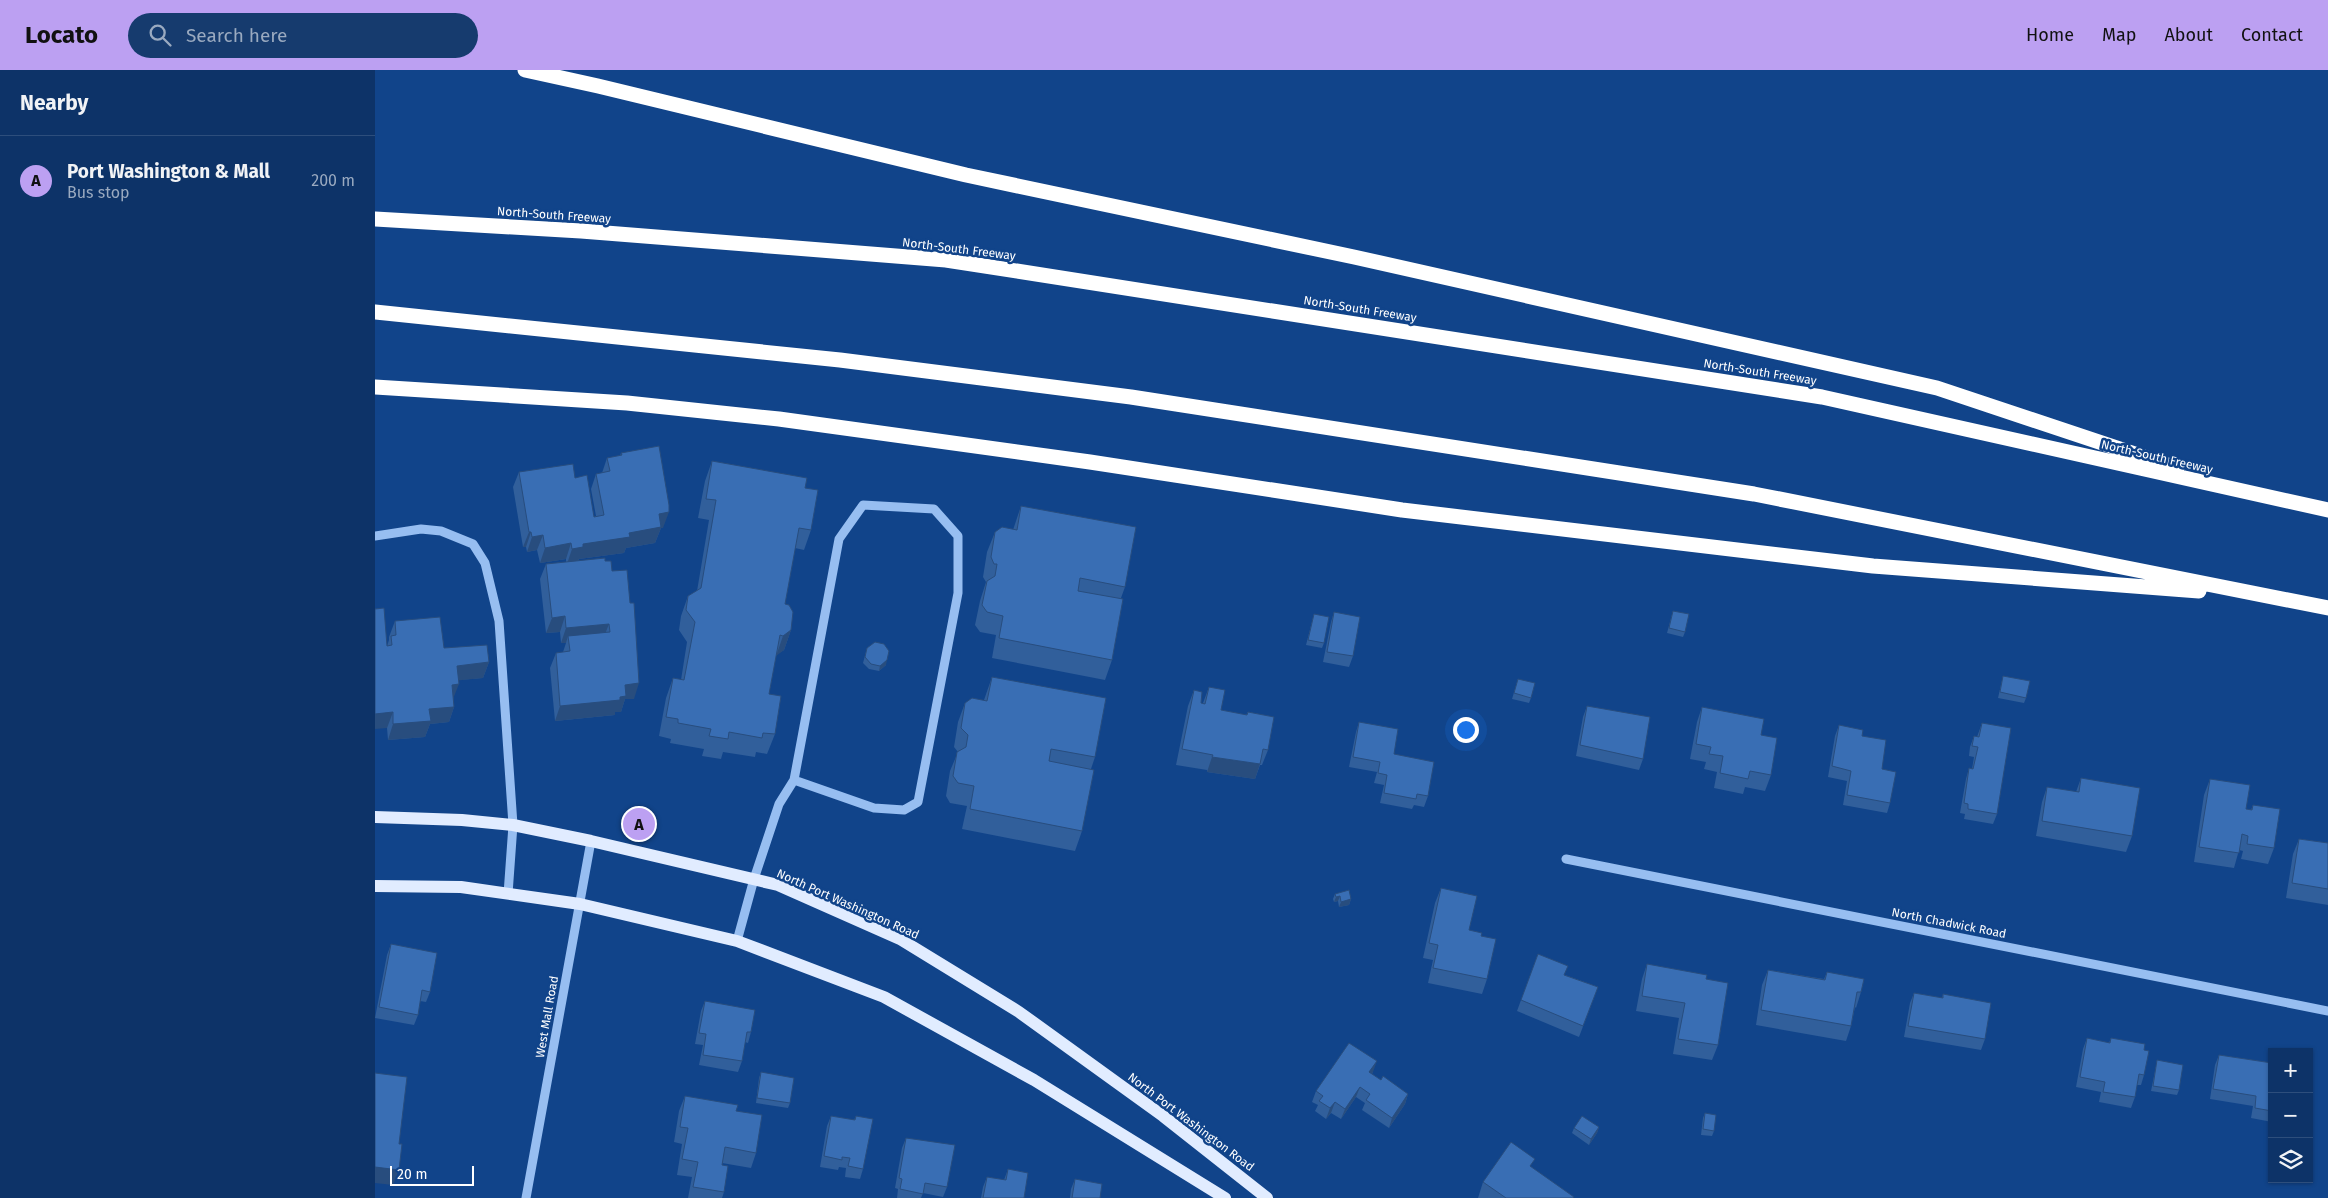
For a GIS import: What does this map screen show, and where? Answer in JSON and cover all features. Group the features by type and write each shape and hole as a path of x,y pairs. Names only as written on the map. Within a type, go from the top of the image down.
{"highway":[{"path":"525,70 967,175 1354,257 1937,388 2259,496"},
{"name":"North-South Freeway","path":"375,219 581,231 955,262 1822,396 2259,496 2328,510"},
{"path":"375,312 840,360 1131,397 1754,494 2328,608"},
{"path":"375,387 627,403 779,419 1090,462 1402,510 1873,566 2267,597"}],"main road":[{"name":"North Port Washington Road","path":"375,817 462,820 513,825 591,841 778,885 900,939 1019,1012 1163,1116 1267,1198"},
{"path":"375,886 461,887 580,904 737,942 884,997 1034,1080 1225,1198"}],"street":[{"path":"737,942 754,879 779,804 794,780 839,539 863,505 934,509 958,536 958,593 918,802 904,810 874,808 794,780"},
{"path":"375,536 421,529 441,531 473,544 485,563 499,621 513,825 508,894"},
{"name":"West Mall Road","path":"526,1198 591,841"},
{"name":"North Chadwick Road","path":"1566,859 2328,1011"}],"building":[{"path":"659,446 669,505 669,512 659,514 661,527 629,533 630,537 583,544 583,547 572,549 571,543 545,548 543,535 532,537 531,532 529,532 519,472 573,464 575,478 587,475 594,517 604,515 596,474 610,471 607,458 622,455 621,453"},
{"path":"712,461 807,478 805,488 818,490 811,530 799,528 785,604 789,605 793,612 791,630 783,636 780,635 769,694 781,696 775,734 763,733 762,738 729,732 728,739 709,736 711,729 678,723 678,719 666,717 673,678 684,680 695,622 686,610 688,596 701,588 716,500 706,499"},
{"path":"1021,506 1136,527 1125,587 1080,578 1078,591 1123,599 1112,660 999,638 1003,616 987,612 982,605 987,581 995,576 997,564 994,564 991,557 995,532 1002,527 1017,530"},
{"path":"605,558 605,561 611,561 612,571 627,570 630,603 634,603 639,683 625,685 626,696 620,697 620,700 560,706 556,653 570,651 568,636 610,632 609,624 566,628 565,616 552,618 546,564"},
{"path":"384,608 387,646 392,645 391,636 396,635 395,621 440,617 444,648 487,645 489,662 457,666 459,684 452,685 454,707 429,709 431,721 393,724 393,712 375,714 375,609"},
{"path":"1673,611 1689,614 1685,632 1669,628"},
{"path":"1334,612 1360,617 1353,656 1327,652"},
{"path":"1314,614 1329,617 1324,643 1308,640"},
{"path":"875,642 884,644 889,651 887,660 880,666 871,664 865,657 867,648"},
{"path":"2003,676 2030,681 2026,698 2000,692"},
{"path":"992,677 1106,698 1095,757 1051,749 1049,761 1094,770 1082,831 970,809 974,786 958,783 953,776 957,752 966,747 968,735 961,728 965,703 972,698 987,701"},
{"path":"1518,679 1535,683 1531,698 1514,693"},
{"path":"1209,687 1225,690 1221,710 1247,715 1248,712 1274,717 1268,750 1263,749 1260,764 1212,757 1213,755 1182,749 1194,690 1202,692 1201,703 1205,704"},
{"path":"1587,706 1650,717 1643,759 1580,745"},
{"path":"1702,707 1764,719 1761,735 1777,738 1771,775 1750,771 1748,779 1720,773 1723,756 1709,754 1711,747 1696,744"},
{"path":"1359,722 1398,729 1394,754 1434,762 1428,796 1417,794 1416,799 1384,793 1387,775 1378,773 1380,762 1353,757"},
{"path":"1982,723 2011,728 1997,814 1968,809 1968,804 1964,803 1969,768 1973,769 1978,747 1972,746 1974,736 1979,737"},
{"path":"1839,725 1863,730 1862,736 1886,740 1882,769 1896,772 1890,803 1847,795 1851,771 1832,766"},
{"path":"2081,778 2140,788 2132,836 2042,821 2047,787 2079,792"},
{"path":"2210,779 2250,785 2246,809 2252,810 2253,805 2280,809 2274,848 2247,844 2248,836 2242,834 2239,853 2199,847"},
{"path":"2299,839 2328,843 2328,889 2292,883"},
{"path":"1441,888 1477,896 1469,930 1482,933 1481,936 1496,939 1487,979 1433,968 1438,945 1429,943"},
{"path":"1349,890 1351,899 1341,902 1340,896 1336,897 1335,894"},
{"path":"391,944 437,953 430,992 422,990 418,1015 379,1007"},
{"path":"1538,954 1568,966 1564,975 1598,987 1583,1026 1521,1000"},
{"path":"1647,964 1707,975 1706,979 1728,983 1718,1045 1678,1039 1685,1003 1642,996"},
{"path":"1768,970 1825,980 1827,972 1864,979 1861,992 1857,992 1851,1026 1761,1010"},
{"path":"1914,993 1943,998 1943,994 1991,1003 1985,1039 1908,1026"},
{"path":"705,1001 755,1010 751,1032 747,1032 742,1061 703,1055 706,1034 699,1033"},
{"path":"2087,1038 2110,1043 2111,1038 2145,1044 2144,1050 2149,1051 2144,1075 2139,1074 2135,1097 2103,1092 2105,1082 2080,1077"},
{"path":"1349,1043 1377,1061 1369,1072 1381,1080 1383,1076 1408,1094 1392,1118 1366,1100 1370,1094 1360,1087 1345,1109 1335,1102 1330,1108 1319,1101 1323,1096 1316,1091"},
{"path":"2219,1055 2268,1062 2268,1110 2255,1108 2256,1096 2213,1089"},
{"path":"2157,1060 2183,1065 2179,1090 2153,1086"},
{"path":"761,1072 794,1078 790,1103 757,1098"},
{"path":"375,1073 407,1077 399,1144 402,1144 399,1170 375,1167"},
{"path":"685,1096 738,1105 736,1111 762,1115 756,1153 725,1147 722,1165 728,1166 724,1192 693,1187 698,1162 682,1159 688,1128 680,1127"},
{"path":"1705,1113 1716,1115 1714,1131 1703,1129"},
{"path":"831,1116 855,1120 856,1116 873,1119 863,1169 848,1166 850,1158 842,1157 842,1160 824,1156"},
{"path":"1582,1116 1599,1127 1591,1139 1574,1128"},
{"path":"906,1138 955,1145 947,1187 925,1183 923,1194 900,1189 902,1179 899,1178"},
{"path":"1511,1142 1535,1159 1530,1166 1574,1197 1506,1198 1483,1182"},
{"path":"1008,1169 1028,1173 1024,1198 983,1198 987,1177 1006,1180"},
{"path":"1075,1179 1102,1184 1100,1198 1072,1198"}],"place":[{"name":"Port Washington & Mall","path":"639,824"}]}
